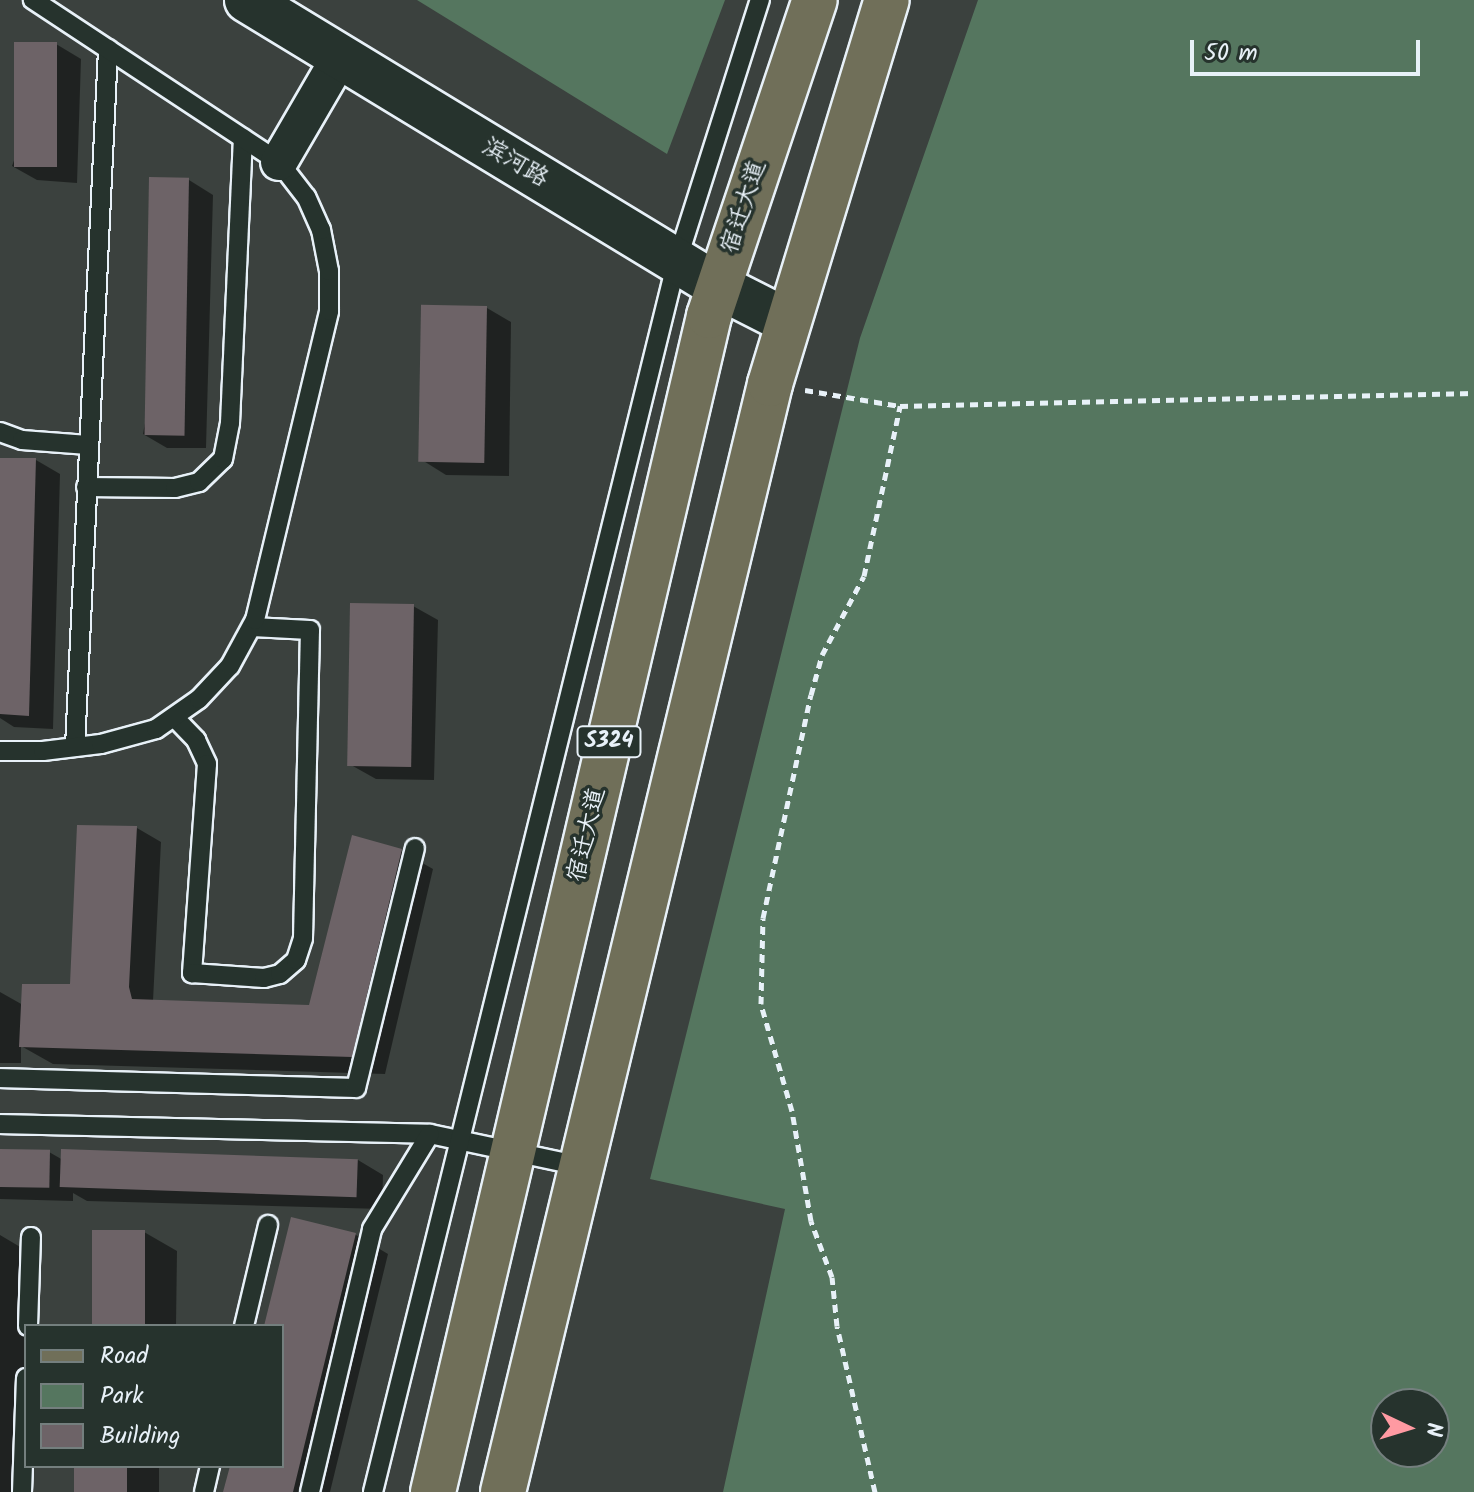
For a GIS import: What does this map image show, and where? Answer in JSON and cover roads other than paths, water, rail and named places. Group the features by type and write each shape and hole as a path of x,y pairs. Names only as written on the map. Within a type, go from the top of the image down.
{"main road":[{"name":"滨河路","path":"247,0 718,286 787,321"},
{"name":"宿迁大道","path":"433,1492 718,286 815,0"},
{"name":"S324","path":"503,1492 770,384 887,0"}],"street":[{"path":"279,162 340,57"}],"lane":[{"path":"0,751 75,747 156,729 199,699 230,666 252,627 329,311 329,271 321,230 306,197 279,162 33,0"},
{"path":"373,1492 677,261 760,0"},
{"path":"75,747 108,49"},
{"path":"86,487 175,488 199,482 223,459 230,423 243,138"},
{"path":"0,432 22,440 88,445"},
{"path":"174,717 196,740 207,764 192,973 264,978 280,974 296,960 303,938 310,630 252,627"},
{"path":"0,1078 356,1088 415,848"},
{"path":"0,1124 430,1134 581,1166"},
{"path":"310,1492 372,1229 430,1134"},
{"path":"244,1324 268,1225"},
{"path":"28,1324 31,1237"},
{"path":"22,1492 24,1435"},
{"path":"204,1492 210,1468"}]}
